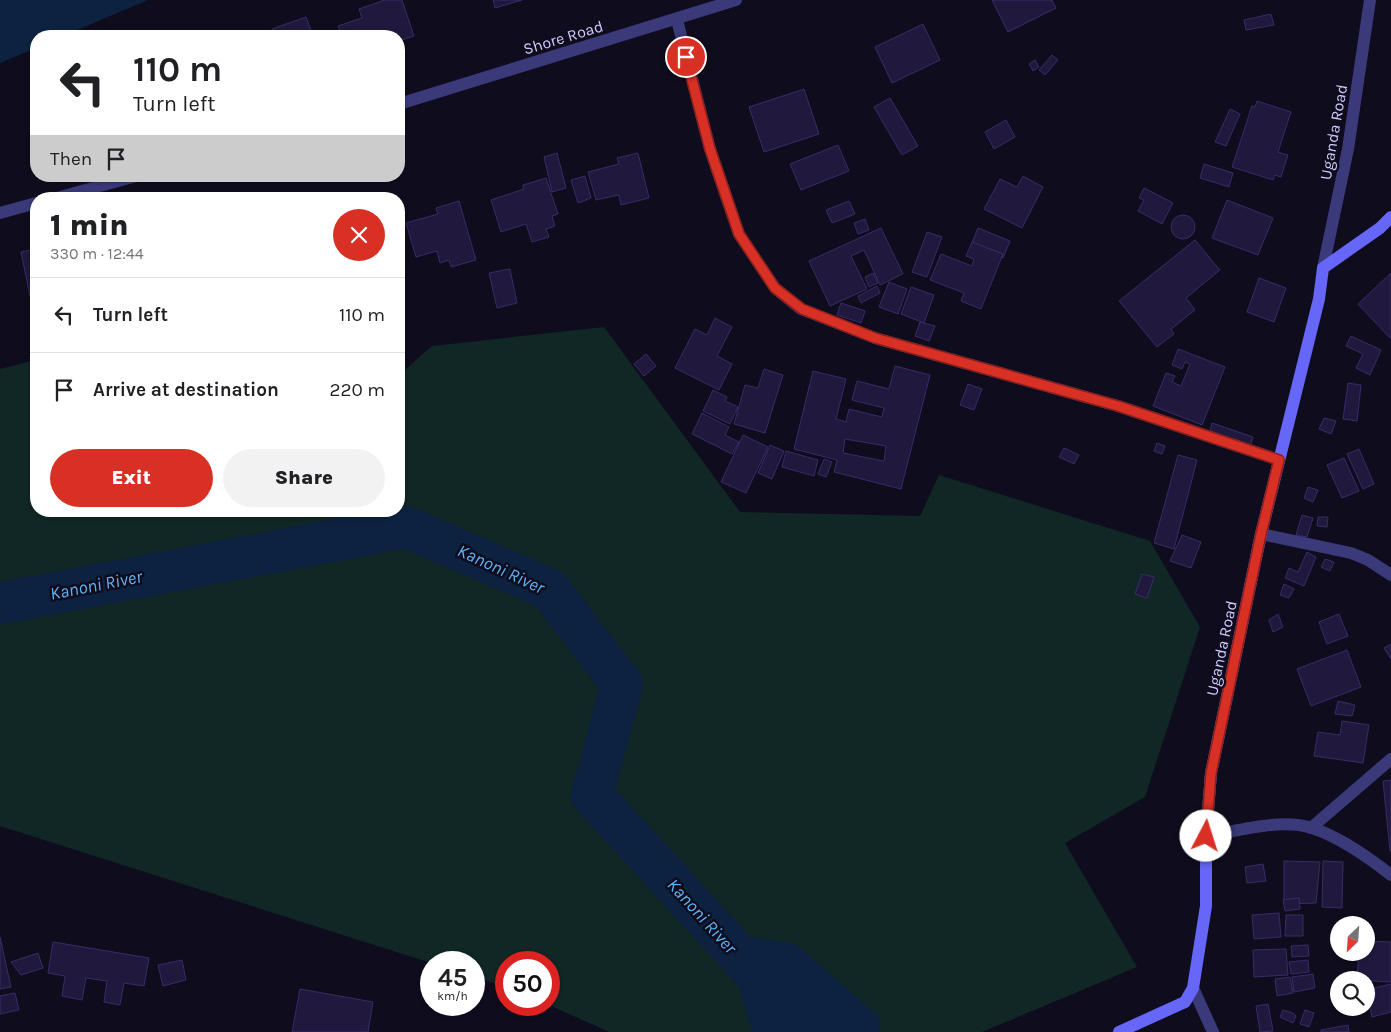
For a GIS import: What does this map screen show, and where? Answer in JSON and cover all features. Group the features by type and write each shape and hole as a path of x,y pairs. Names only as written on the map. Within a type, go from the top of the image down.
{"main road":[{"path":"1323,268 1380,228 1391,217"},
{"name":"Uganda Road","path":"1193,988 1206,906 1206,836 1211,773 1261,534 1319,299 1323,268"},
{"path":"1119,1032 1185,1002 1193,988"}],"street":[{"name":"Shore Road","path":"405,102 677,20 736,0"},
{"name":"Uganda Road","path":"1323,268 1348,149 1370,0"},
{"path":"677,20 710,149 739,234 775,288 802,309 875,338 1118,406 1279,460"},
{"path":"78,192 114,182"},
{"path":"0,213 30,205"},
{"path":"1261,534 1350,553 1368,560 1391,575"},
{"path":"1312,828 1391,759"},
{"path":"1206,836 1281,825 1312,828 1344,843 1391,874"},
{"path":"1193,988 1213,1032"}],"green space":[{"path":"604,327 740,512 920,516 939,475 1150,541 1200,627 1145,797 1065,843 1137,967 982,1032 609,1032 560,1010 560,951 495,951 495,984 485,980 485,951 420,951 420,960 0,826 0,369 30,362 30,517 405,517 405,370 432,346"}],"water":[{"path":"0,0 148,0 77,30 30,30 30,50 0,63"},
{"path":"724,933 796,944 880,1018 879,1032 752,1032"}],"building":[{"path":"385,0 402,0 414,36 405,39 405,30 340,30 338,26 362,18 359,9"},
{"path":"493,0 522,0 495,8"},
{"path":"992,0 1052,0 1056,8 1008,32"},
{"path":"1271,14 1274,25 1246,30 1244,20"},
{"path":"306,17 311,30 272,30"},
{"path":"923,24 940,60 892,83 875,47"},
{"path":"1052,55 1058,60 1045,75 1039,70"},
{"path":"1035,60 1039,67 1033,71 1029,64"},
{"path":"804,89 819,134 764,152 749,107"},
{"path":"890,98 918,146 902,155 874,107"},
{"path":"1257,101 1291,112 1278,152 1288,155 1281,177 1275,175 1273,180 1232,167 1252,106 1255,107"},
{"path":"1230,109 1240,114 1226,146 1215,142"},
{"path":"1006,120 1015,137 994,149 985,132"},
{"path":"838,145 849,171 801,190 790,164"},
{"path":"557,153 566,188 552,192 544,157"},
{"path":"638,153 649,198 621,205 619,195 596,200 588,172 619,164 617,158"},
{"path":"1204,164 1233,173 1229,187 1200,178"},
{"path":"585,176 591,198 578,203 571,180"},
{"path":"1023,176 1043,187 1022,228 984,209 1000,179 1017,187"},
{"path":"546,178 558,214 552,216 555,226 546,229 549,237 532,242 526,224 501,232 491,200 524,189 523,185"},
{"path":"1144,188 1173,203 1162,224 1138,211 1144,200 1139,198"},
{"path":"1227,200 1273,218 1258,255 1212,238"},
{"path":"459,201 476,260 451,267 449,260 440,263 437,251 416,257 406,223 438,214 436,208"},
{"path":"849,201 855,214 832,223 826,210"},
{"path":"1183,215 1192,218 1195,227 1192,236 1183,239 1174,236 1171,227 1174,218"},
{"path":"865,219 869,230 858,234 854,223"},
{"path":"881,228 903,274 880,285 864,250 851,256 867,289 830,306 809,261"},
{"path":"978,228 1010,241 1003,258 971,245"},
{"path":"927,232 942,237 927,277 912,272"},
{"path":"1195,240 1220,270 1186,298 1195,310 1171,329 1174,334 1157,347 1119,301"},
{"path":"972,242 1003,254 981,309 961,301 964,293 930,280 941,254 972,266 974,259 966,256"},
{"path":"30,250 30,296 21,252"},
{"path":"510,269 517,303 497,308 489,273"},
{"path":"873,273 878,283 869,287 865,277"},
{"path":"1391,273 1391,339 1358,304"},
{"path":"1259,278 1286,288 1274,322 1247,312"},
{"path":"889,282 907,289 898,314 879,307"},
{"path":"877,286 880,293 861,303 858,296"},
{"path":"911,287 934,295 924,323 901,314"},
{"path":"841,303 865,311 861,323 837,315"},
{"path":"715,318 732,327 717,356 732,364 719,390 675,368 695,329 707,335"},
{"path":"920,322 935,326 929,341 915,336"},
{"path":"1351,336 1381,350 1370,375 1356,368 1363,354 1346,346"},
{"path":"1178,349 1225,367 1202,425 1153,406 1166,373 1175,376 1172,382 1181,386 1190,364 1185,362 1182,369 1172,365"},
{"path":"646,354 656,366 644,376 634,364"},
{"path":"895,366 930,375 901,489 834,472 837,460 794,449 813,371 846,379 836,419 846,422 849,409 882,417 884,408 852,400 857,381 889,389","holes":["845,439 886,446 884,461 843,453"]},
{"path":"764,369 783,375 765,433 734,424 745,385 758,388"},
{"path":"1348,383 1361,385 1357,421 1343,419"},
{"path":"968,384 982,389 974,410 960,405"},
{"path":"713,390 727,397 725,401 738,407 730,424 703,411"},
{"path":"702,413 729,427 725,435 739,442 732,454 692,434"},
{"path":"1324,418 1336,421 1331,434 1319,429"},
{"path":"1212,423 1253,437 1250,447 1209,435"},
{"path":"743,435 768,447 746,493 721,482"},
{"path":"1157,443 1165,446 1162,454 1154,451"},
{"path":"770,445 784,451 772,479 758,473"},
{"path":"1064,448 1079,455 1074,464 1059,457"},
{"path":"1359,449 1374,484 1363,489 1347,454"},
{"path":"786,451 818,460 814,476 782,467"},
{"path":"1178,455 1197,460 1174,549 1154,543"},
{"path":"1344,458 1359,491 1342,498 1327,465"},
{"path":"824,459 832,462 826,477 818,474"},
{"path":"1308,487 1318,490 1313,502 1304,498"},
{"path":"1302,515 1313,518 1307,537 1296,535"},
{"path":"1318,517 1328,517 1327,527 1317,526"},
{"path":"1182,535 1201,542 1191,568 1170,561"},
{"path":"1307,552 1316,557 1304,586 1285,578 1289,568 1298,572"},
{"path":"1325,559 1334,562 1330,571 1321,567"},
{"path":"1142,574 1154,577 1147,598 1135,594"},
{"path":"1284,584 1294,589 1289,598 1280,595"},
{"path":"1278,614 1283,627 1273,632 1269,620"},
{"path":"1339,614 1348,636 1327,644 1319,622"},
{"path":"1391,644 1391,659 1384,648"},
{"path":"1347,650 1361,687 1311,706 1297,669"},
{"path":"1338,701 1355,705 1352,716 1335,714"},
{"path":"1342,721 1369,725 1363,763 1314,756 1318,732 1340,735"},
{"path":"1391,780 1391,851 1390,851 1383,781"},
{"path":"1284,861 1320,862 1316,903 1284,904"},
{"path":"1323,861 1343,862 1342,908 1322,907"},
{"path":"1263,864 1266,881 1247,883 1245,867"},
{"path":"1299,898 1300,909 1285,911 1283,900"},
{"path":"1279,913 1281,937 1254,939 1252,915"},
{"path":"1286,915 1303,915 1303,936 1285,936"},
{"path":"0,937 11,987 0,989"},
{"path":"1375,941 1391,942 1391,982 1375,981 1375,971 1358,971 1358,961 1375,961"},
{"path":"53,942 149,958 144,986 124,983 120,1005 104,1002 107,981 86,978 82,1000 62,996 65,976 48,973"},
{"path":"1308,945 1309,956 1292,957 1291,946"},
{"path":"1286,949 1288,975 1254,977 1253,950"},
{"path":"38,953 43,968 21,975 11,962"},
{"path":"182,960 186,980 163,986 158,965"},
{"path":"1308,960 1309,972 1291,974 1289,962"},
{"path":"1313,974 1315,988 1294,992 1292,977"},
{"path":"1290,977 1293,993 1277,996 1275,979"},
{"path":"1391,984 1391,1012 1372,1017 1375,1016 1375,988"},
{"path":"300,989 373,1002 368,1032 292,1032"},
{"path":"15,993 19,1010 0,1014 0,996"},
{"path":"1268,1004 1273,1031 1260,1032 1256,1006"},
{"path":"1283,1010 1296,1016 1293,1023 1280,1017"},
{"path":"1305,1010 1314,1013 1309,1027 1300,1024"},
{"path":"1348,1025 1349,1032 1321,1032 1321,1030"}],"waterway":[{"name":"Kanoni River","path":"0,603 406,527 549,589 622,684 592,795 809,1032"}],"route":[{"path":"686,57 710,149 739,234 775,288 802,309 875,338 1118,406 1279,460 1261,534 1211,773 1206,836"}]}
